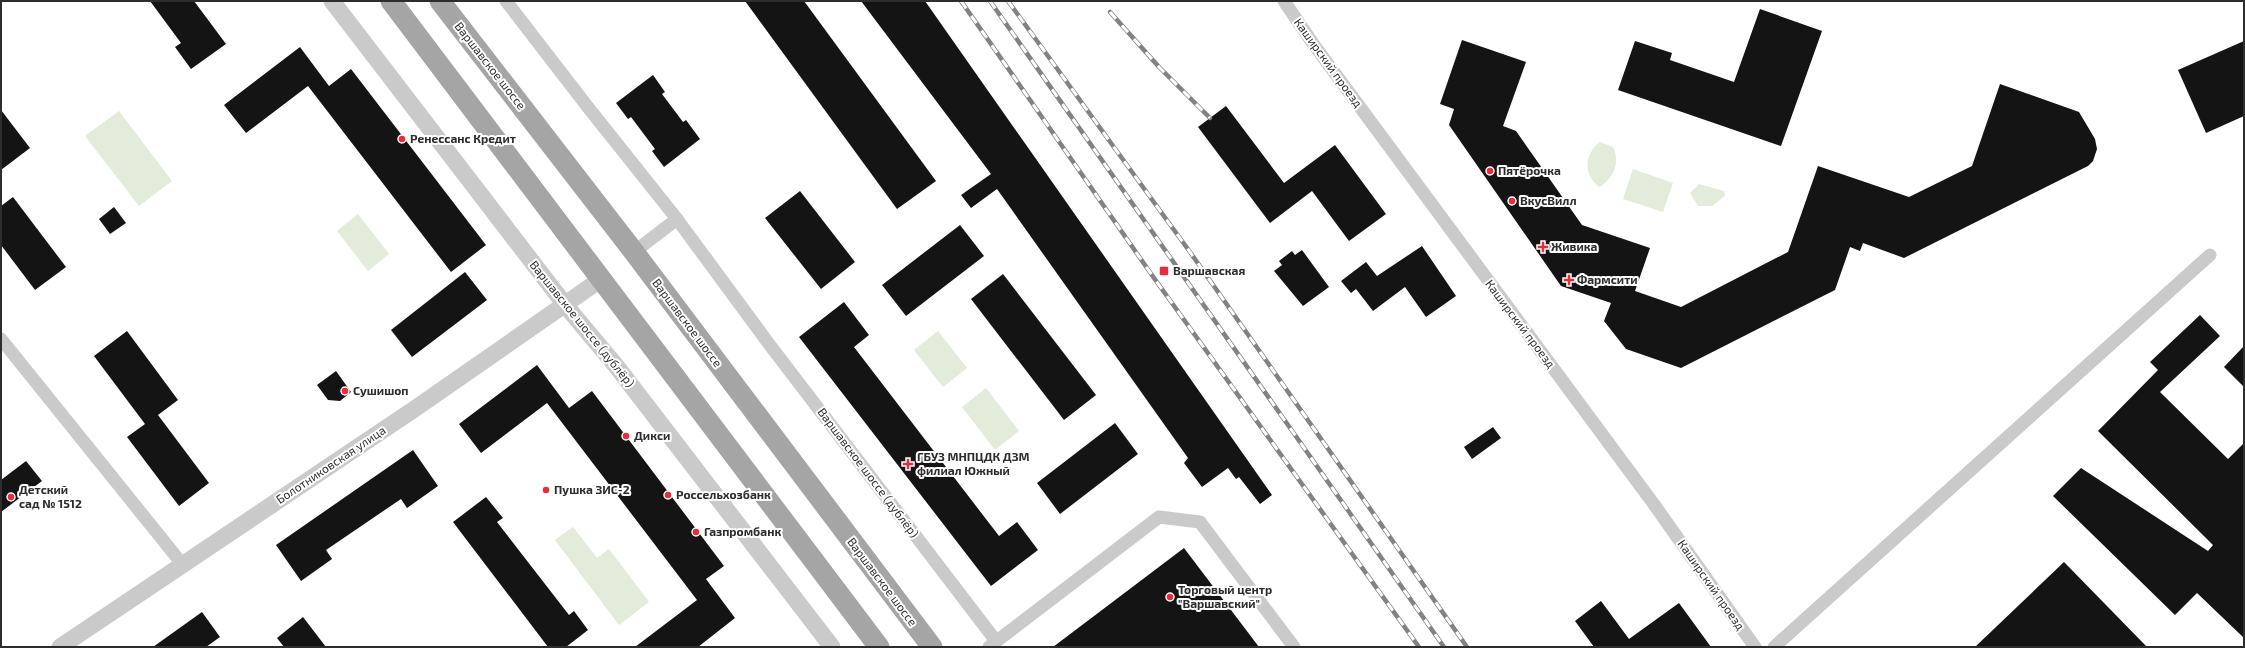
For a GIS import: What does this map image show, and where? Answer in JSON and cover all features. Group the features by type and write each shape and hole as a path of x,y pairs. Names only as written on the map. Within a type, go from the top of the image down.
{"main road":[{"path":"391,1 600,280 880,647"},
{"name":"Варшавское шоссе","path":"440,1 634,252 932,647"}],"street":[{"name":"Варшавское шоссе (дублёр)","path":"332,1 566,306 617,367 832,647"},
{"name":"Варшавское шоссе (дублёр)","path":"506,1 587,106 678,219 992,644"},
{"name":"Каширский проезд","path":"1284,1 1314,45 1653,503 1755,647"},
{"path":"634,252 678,219"},
{"path":"1774,647 2210,255"},
{"name":"Болотниковская улица","path":"60,647 566,306 600,280"},
{"path":"1,339 183,565"},
{"path":"992,644 1159,517 1200,522 1294,647"}],"green space":[{"path":"119,111 172,181 139,206 85,136"},
{"path":"1600,142 1613,147 1616,165 1612,175 1599,187 1590,176 1588,170 1588,158"},
{"path":"1633,169 1673,183 1663,212 1623,199"},
{"path":"1699,184 1724,191 1725,196 1712,206 1698,206 1690,193"},
{"path":"358,214 389,254 368,271 337,231"},
{"path":"938,331 967,368 943,387 914,350"},
{"path":"986,388 1019,431 995,450 962,407"},
{"path":"573,527 597,558 609,549 649,602 619,625 555,540"}],"building":[{"path":"150,1 194,1 226,44 191,69 175,47 181,43"},
{"path":"745,1 804,1 936,181 897,209"},
{"path":"861,1 925,1 1272,495 1260,504 1239,477 1236,479 1228,468 1202,487 1184,463 1188,458 997,189 971,208 961,195 991,174"},
{"path":"1760,9 1822,31 1781,146 1618,90 1635,41 1672,53 1670,60 1734,82"},
{"path":"1462,40 1526,62 1503,126 1516,131 1582,225 1650,248 1635,291 1681,307 1788,252 1818,166 1909,197 1972,166 2000,84 2079,112 2095,139 2097,149 2093,161 2088,166 1904,258 1863,243 1860,251 1850,247 1835,290 1681,368 1626,349 1604,321 1611,303 1561,286 1449,125 1454,109 1440,104"},
{"path":"2244,41 2244,116 2206,133 2178,70"},
{"path":"300,47 329,86 351,69 486,245 451,272 308,86 246,133 224,105"},
{"path":"653,75 665,92 662,94 683,122 686,120 700,139 664,167 652,151 655,149 631,117 628,119 616,103"},
{"path":"1226,106 1284,183 1335,145 1386,214 1349,241 1312,191 1270,223 1198,127"},
{"path":"1,110 30,148 1,170"},
{"path":"800,191 855,262 821,289 765,218"},
{"path":"13,197 66,267 35,290 1,245 1,206"},
{"path":"114,207 126,223 110,234 99,219"},
{"path":"960,225 984,256 906,316 882,285"},
{"path":"1422,246 1456,296 1426,317 1405,287 1373,311 1356,289 1351,293 1341,281 1366,262 1377,276"},
{"path":"1302,250 1329,287 1303,306 1274,271 1282,265 1279,261 1292,251 1295,255"},
{"path":"465,272 487,300 412,357 391,330"},
{"path":"1003,274 1096,395 1064,420 971,299"},
{"path":"844,302 869,335 854,347 999,536 1017,522 1038,550 991,586 799,337"},
{"path":"2200,315 2220,336 2160,392 2228,459 2244,443 2244,638 2197,593 2175,615 2053,496 2081,468 2208,551 2213,545 2098,431 2158,370 2150,362"},
{"path":"127,331 178,400 158,415 209,483 179,506 127,437 145,424 94,356"},
{"path":"2244,346 2244,387 2224,367"},
{"path":"537,365 569,408 592,391 724,566 706,579 735,618 698,647 635,647 697,600 547,403 481,453 459,424"},
{"path":"336,371 351,392 340,401 328,400 317,385"},
{"path":"1115,423 1138,454 1060,514 1037,483"},
{"path":"1493,427 1501,438 1472,459 1464,447"},
{"path":"413,450 438,486 407,508 401,499 326,550 332,559 301,581 276,545"},
{"name":"Детский сад № 1512","path":"26,461 42,481 1,512 1,480"},
{"path":"486,497 503,518 497,522 569,615 574,611 588,630 566,647 548,647 453,522"},
{"name":"Торговый центр \"Варшавский\"","path":"1184,548 1259,647 1053,647"},
{"path":"2064,562 2147,647 1975,647"},
{"path":"1601,601 1629,639 1679,603 1711,647 1594,647 1575,621"},
{"path":"202,612 220,637 206,647 153,647"},
{"path":"303,617 326,647 284,647 277,638"}],"railway":[{"path":"961,1 1154,278 1419,647"},
{"path":"990,1 1444,647"},
{"path":"1008,1 1190,252 1467,647"},
{"path":"1110,12 1159,67 1210,118"}],"place":[{"name":"Ренессанс Кредит","path":"402,139"},
{"name":"Пятёрочка","path":"1490,171"},
{"name":"ВкусВилл","path":"1512,201"},
{"name":"Живика","path":"1543,247"},
{"name":"Варшавская","path":"1164,271"},
{"name":"Фармсити","path":"1569,280"},
{"name":"Сушишоп","path":"345,391"},
{"name":"Дикси","path":"626,436"},
{"name":"ГБУЗ МНПЦДК ДЗМ филиал Южный","path":"908,464"},
{"name":"Пушка ЗИС-2","path":"546,490"},
{"name":"Россельхозбанк","path":"668,495"},
{"name":"Детский сад № 1512","path":"11,497"},
{"name":"Газпромбанк","path":"696,532"},
{"name":"Торговый центр \"Варшавский\"","path":"1170,597"}]}
